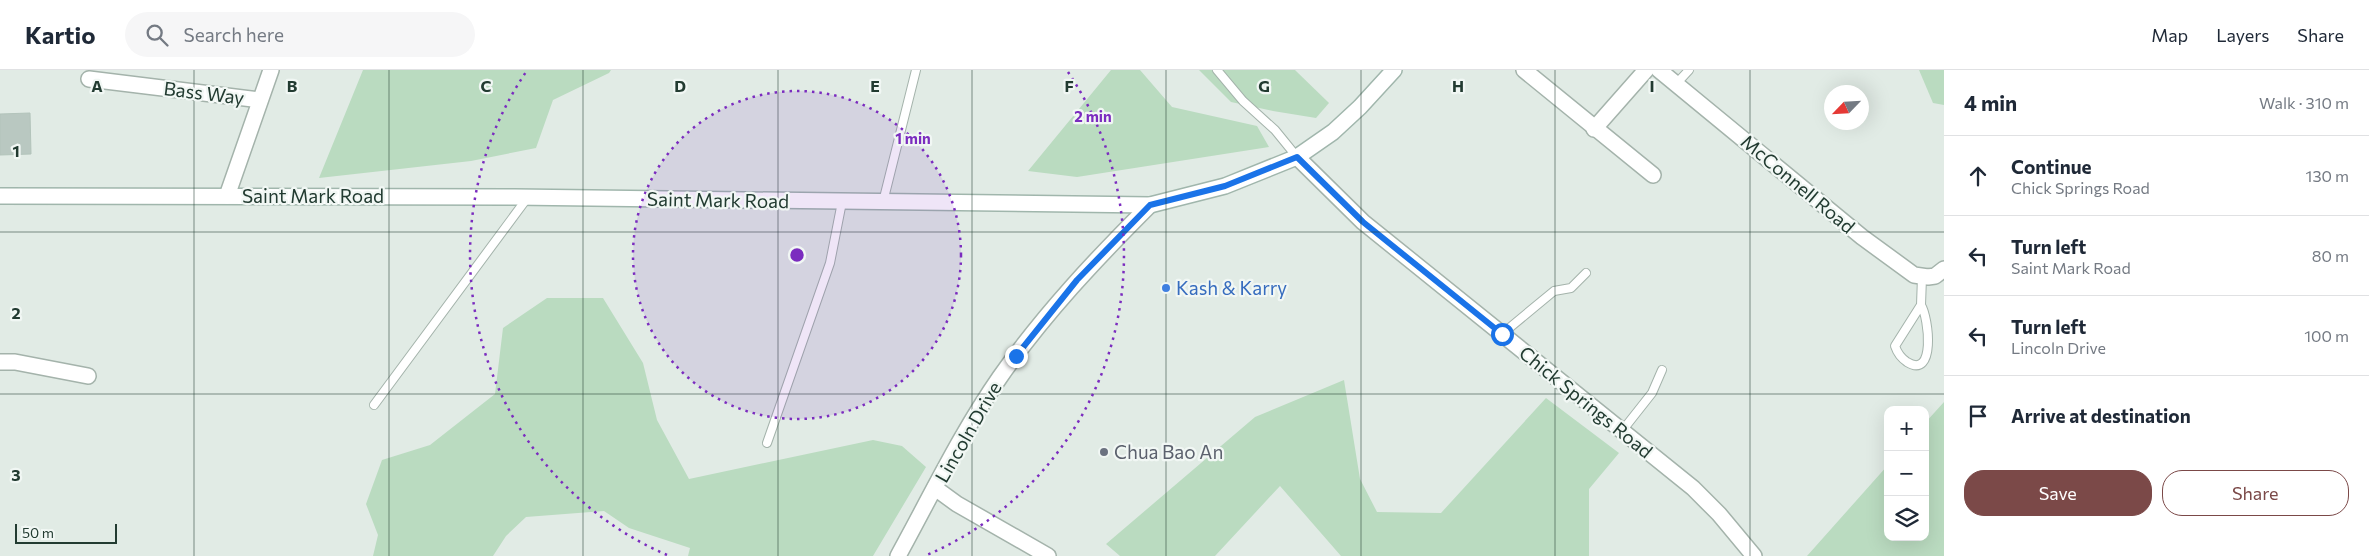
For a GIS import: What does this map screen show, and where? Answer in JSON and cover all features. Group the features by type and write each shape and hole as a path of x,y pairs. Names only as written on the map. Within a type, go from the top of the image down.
{"street":[{"path":"227,196 271,70"},
{"name":"Saint Mark Road","path":"0,196 528,197 1150,205 1225,186 1297,157 1340,126 1394,70"},
{"path":"1524,70 1594,129 1653,175"},
{"path":"1594,129 1646,70"},
{"name":"McConnell Road","path":"1659,70 1862,237 1914,275 1922,277"},
{"name":"Bass Way","path":"89,79 260,100"},
{"name":"Chick Springs Road","path":"1297,157 1363,222 1693,488 1719,514 1754,556"},
{"name":"Lincoln Drive","path":"898,556 982,405 1016,356 1077,280 1150,205"},
{"path":"1922,277 1934,276 1944,269"},
{"path":"0,362 14,362 88,376"},
{"path":"936,488 956,504 1048,556"}],"lane":[{"path":"883,202 916,70"},
{"path":"1217,70 1244,101 1275,130 1297,157"},
{"path":"1676,84 1689,70"},
{"path":"374,405 528,197"},
{"path":"767,443 830,263 842,202"},
{"path":"1502,334 1554,291 1571,288 1586,273"},
{"path":"1920,305 1927,321 1929,347 1921,362 1916,365 1909,364 1904,360 1895,346 1920,305 1922,277"},
{"path":"1622,430 1652,393 1662,370"}],"green space":[{"path":"363,70 611,70 609,73 553,100 536,148 471,161 319,178"},
{"path":"1111,70 1140,70 1172,107 1257,126 1269,147 1077,177 1028,171"},
{"path":"1199,70 1295,70 1329,103 1316,118 1231,102"},
{"path":"1919,70 1944,70 1944,105 1933,103"},
{"path":"547,298 603,298 643,363 657,420 689,479 873,440 902,446 926,467 873,556 688,556 690,548 629,528 604,511 526,517 506,536 493,556 373,556 378,535 366,504 382,460 430,445 495,394 503,328"},
{"path":"1344,380 1360,479 1377,512 1441,513 1546,398 1619,453 1589,489 1589,556 1341,556 1280,486 1215,556 1120,556 1106,544 1255,417"},
{"path":"1944,402 1944,556 1807,556 1884,469 1884,541 1929,541 1929,419"}],"building":[{"path":"30,113 31,154 0,155 0,114"}],"place":[{"name":"Kash & Karry","path":"1166,288"},
{"name":"Chua Bao An","path":"1104,452"}],"route":[{"path":"1016,356 1054,307 1100,254 1150,205 1225,186 1297,157 1331,193 1363,222 1502,334"}]}
